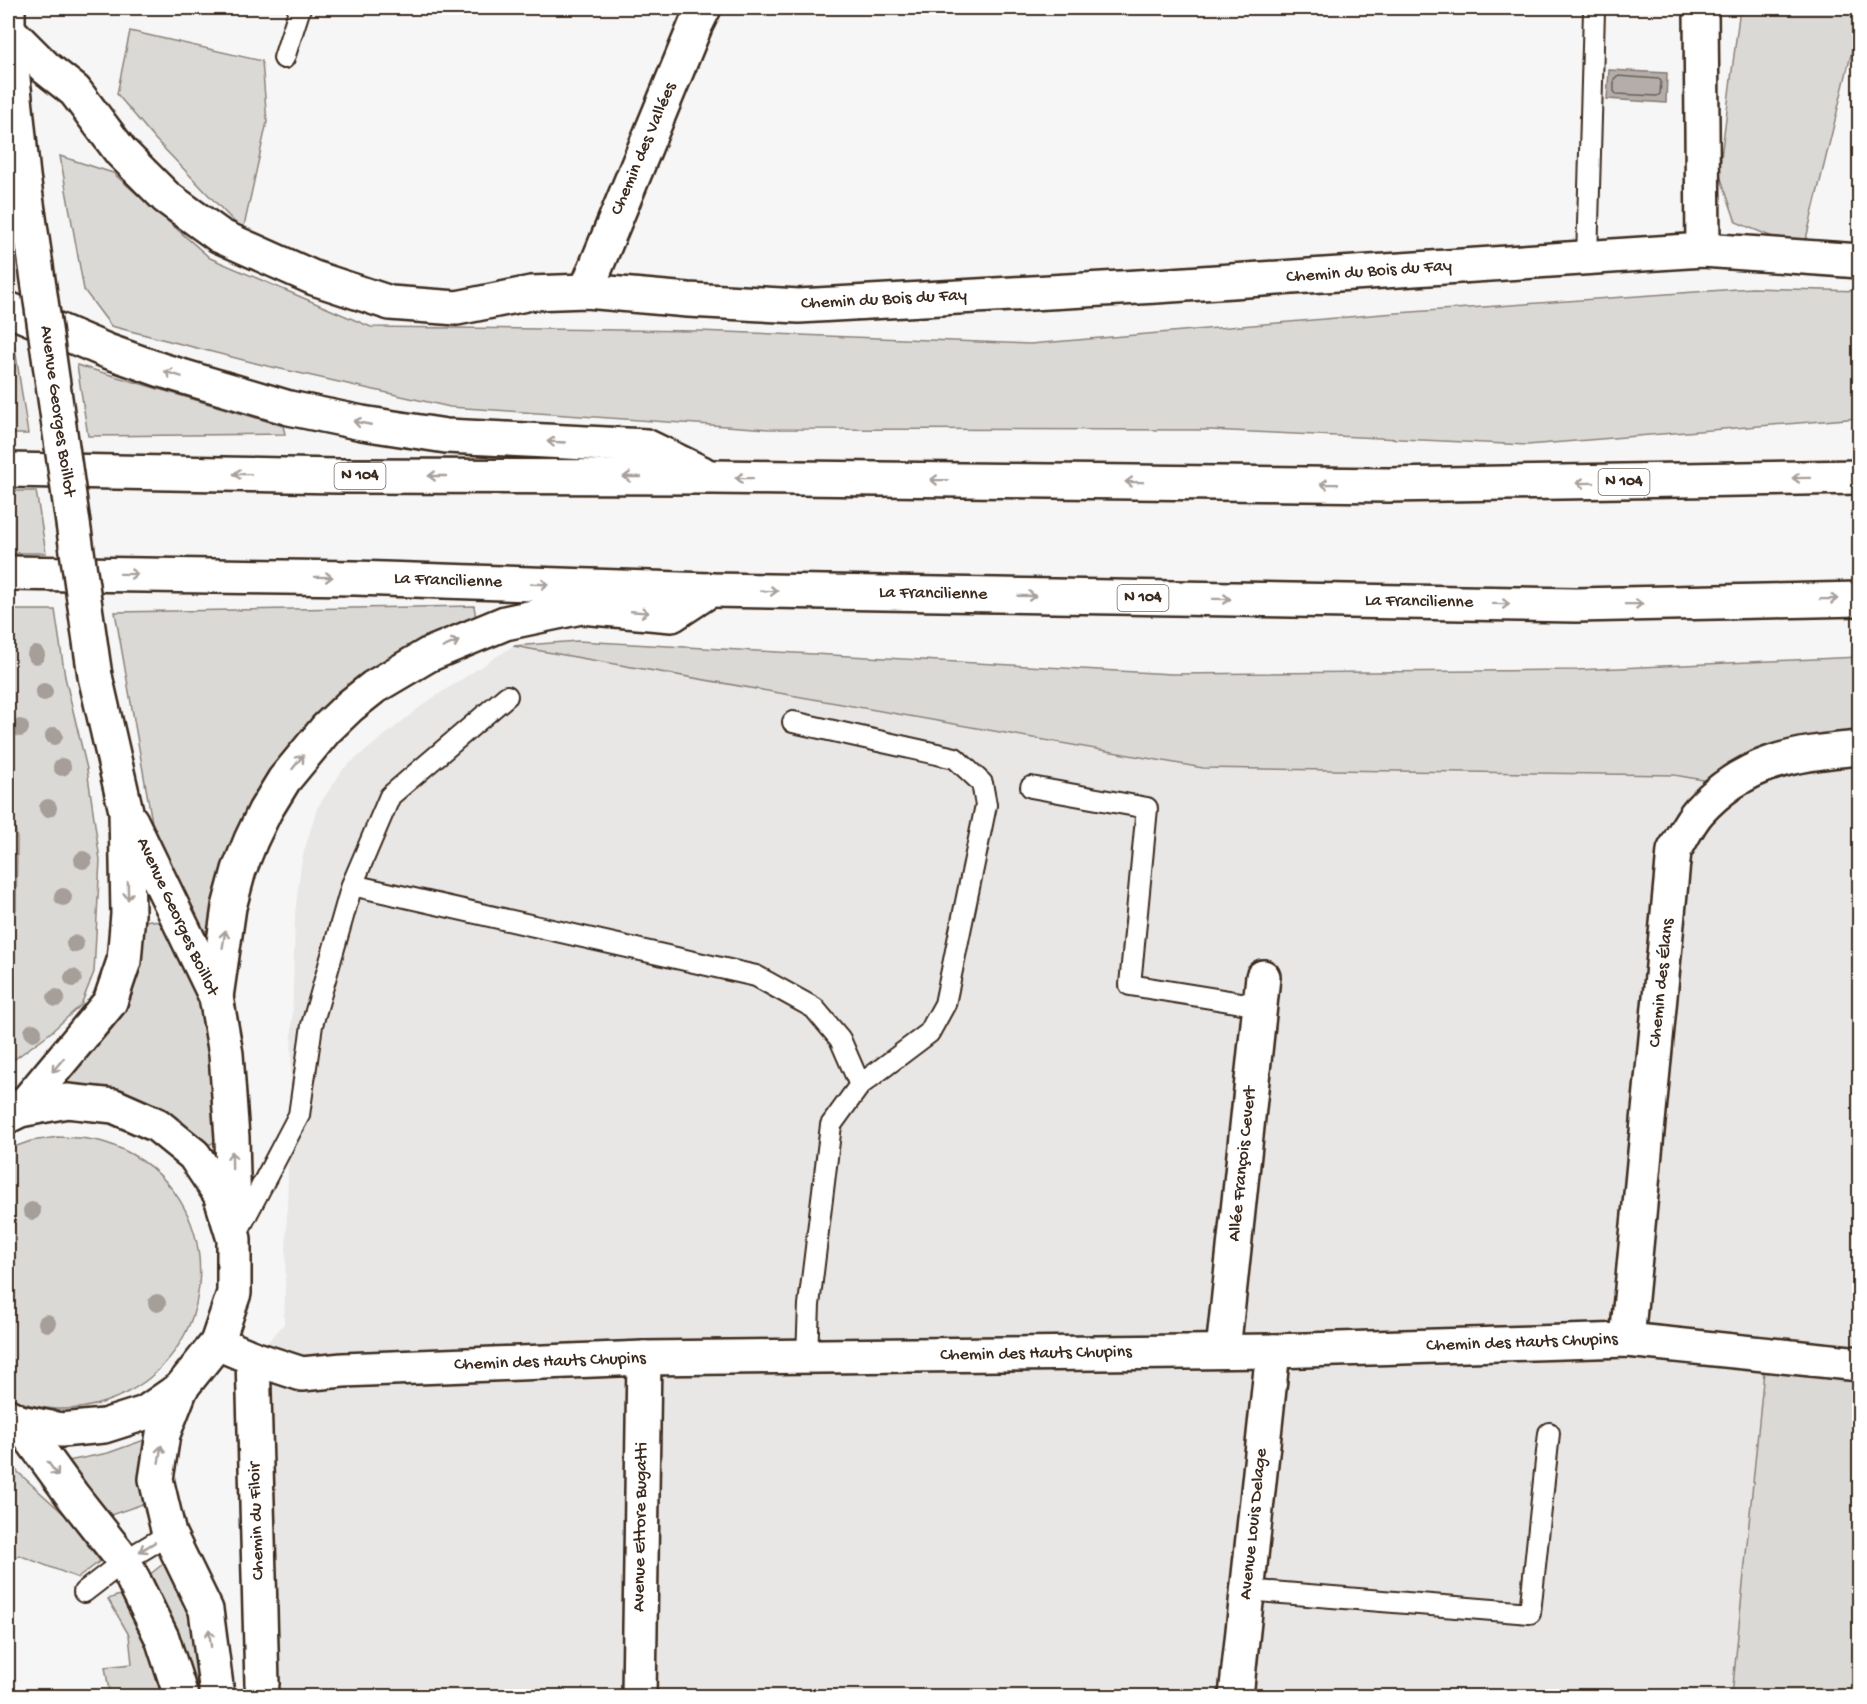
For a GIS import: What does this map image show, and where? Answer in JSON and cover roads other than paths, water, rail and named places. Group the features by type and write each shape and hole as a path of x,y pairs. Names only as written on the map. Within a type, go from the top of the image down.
{"main road":[{"name":"Avenue Georges Boillot","path":"8,8 8,30 23,176 95,676 126,811 128,914 124,961 110,1002 14,1113"},
{"name":"Chemin des Vallées","path":"586,291 704,8"},
{"path":"1701,8 1703,250"},
{"name":"Chemin du Bois du Fay","path":"8,30 46,68 75,91 121,152 166,196 220,236 314,278 390,303 457,308 531,293 586,291 688,300 799,306 1156,286 1703,250 1860,261"},
{"path":"8,309 107,351 161,370 289,408 362,423 446,436 646,446 712,477"},
{"name":"N 104","path":"8,470 338,476 712,477 1388,485 1860,477"},
{"name":"La Francilienne","path":"8,573 343,578 710,590 1576,605 1860,598"},
{"path":"216,997 229,907 239,870 251,840 284,780 326,729 350,706 374,687 428,655 505,623 581,607 672,615 710,590"},
{"name":"Chemin des Élans","path":"1627,1340 1674,850 1698,812 1727,784 1768,763 1820,751 1860,748"},
{"name":"Avenue Georges Boillot","path":"126,811 216,997 227,1066 232,1138 234,1293 217,1343 181,1388"},
{"name":"Allée François Cevert","path":"1223,1351 1261,991"},
{"path":"14,1113 67,1101 114,1106 157,1125 194,1155 220,1194 234,1239"},
{"name":"Chemin des Hauts Chupins","path":"217,1343 302,1374 343,1370 644,1358 1272,1351 1627,1340 1860,1364"},
{"name":"Avenue Louis Delage","path":"1236,1696 1272,1351"},
{"name":"Chemin du Filoir","path":"253,1358 262,1684"},
{"name":"Avenue Ettore Bugatti","path":"639,1696 644,1358"},
{"path":"13,1419 62,1430 104,1426 145,1413 181,1388"},
{"path":"181,1388 163,1434 156,1479 169,1534 206,1610 216,1696"},
{"path":"13,1419 124,1561 162,1638 181,1696"}],"lane":[{"path":"284,58 300,8"},
{"path":"1587,259 1594,11"},
{"path":"234,1239 299,1115 312,1024 352,885 390,796 507,696"},
{"path":"793,722 955,758 982,783 986,805 945,1004 929,1033 860,1085 831,1125 809,1305 807,1356"},
{"path":"1031,787 1147,808 1131,985 1261,991"},
{"path":"352,885 756,976 814,1008 840,1039 860,1085"},
{"path":"1246,1590 1530,1612 1549,1433"},
{"path":"84,1592 124,1561 169,1534"}],"water":[{"path":"1609,70 1667,73 1666,103 1607,99"}]}
